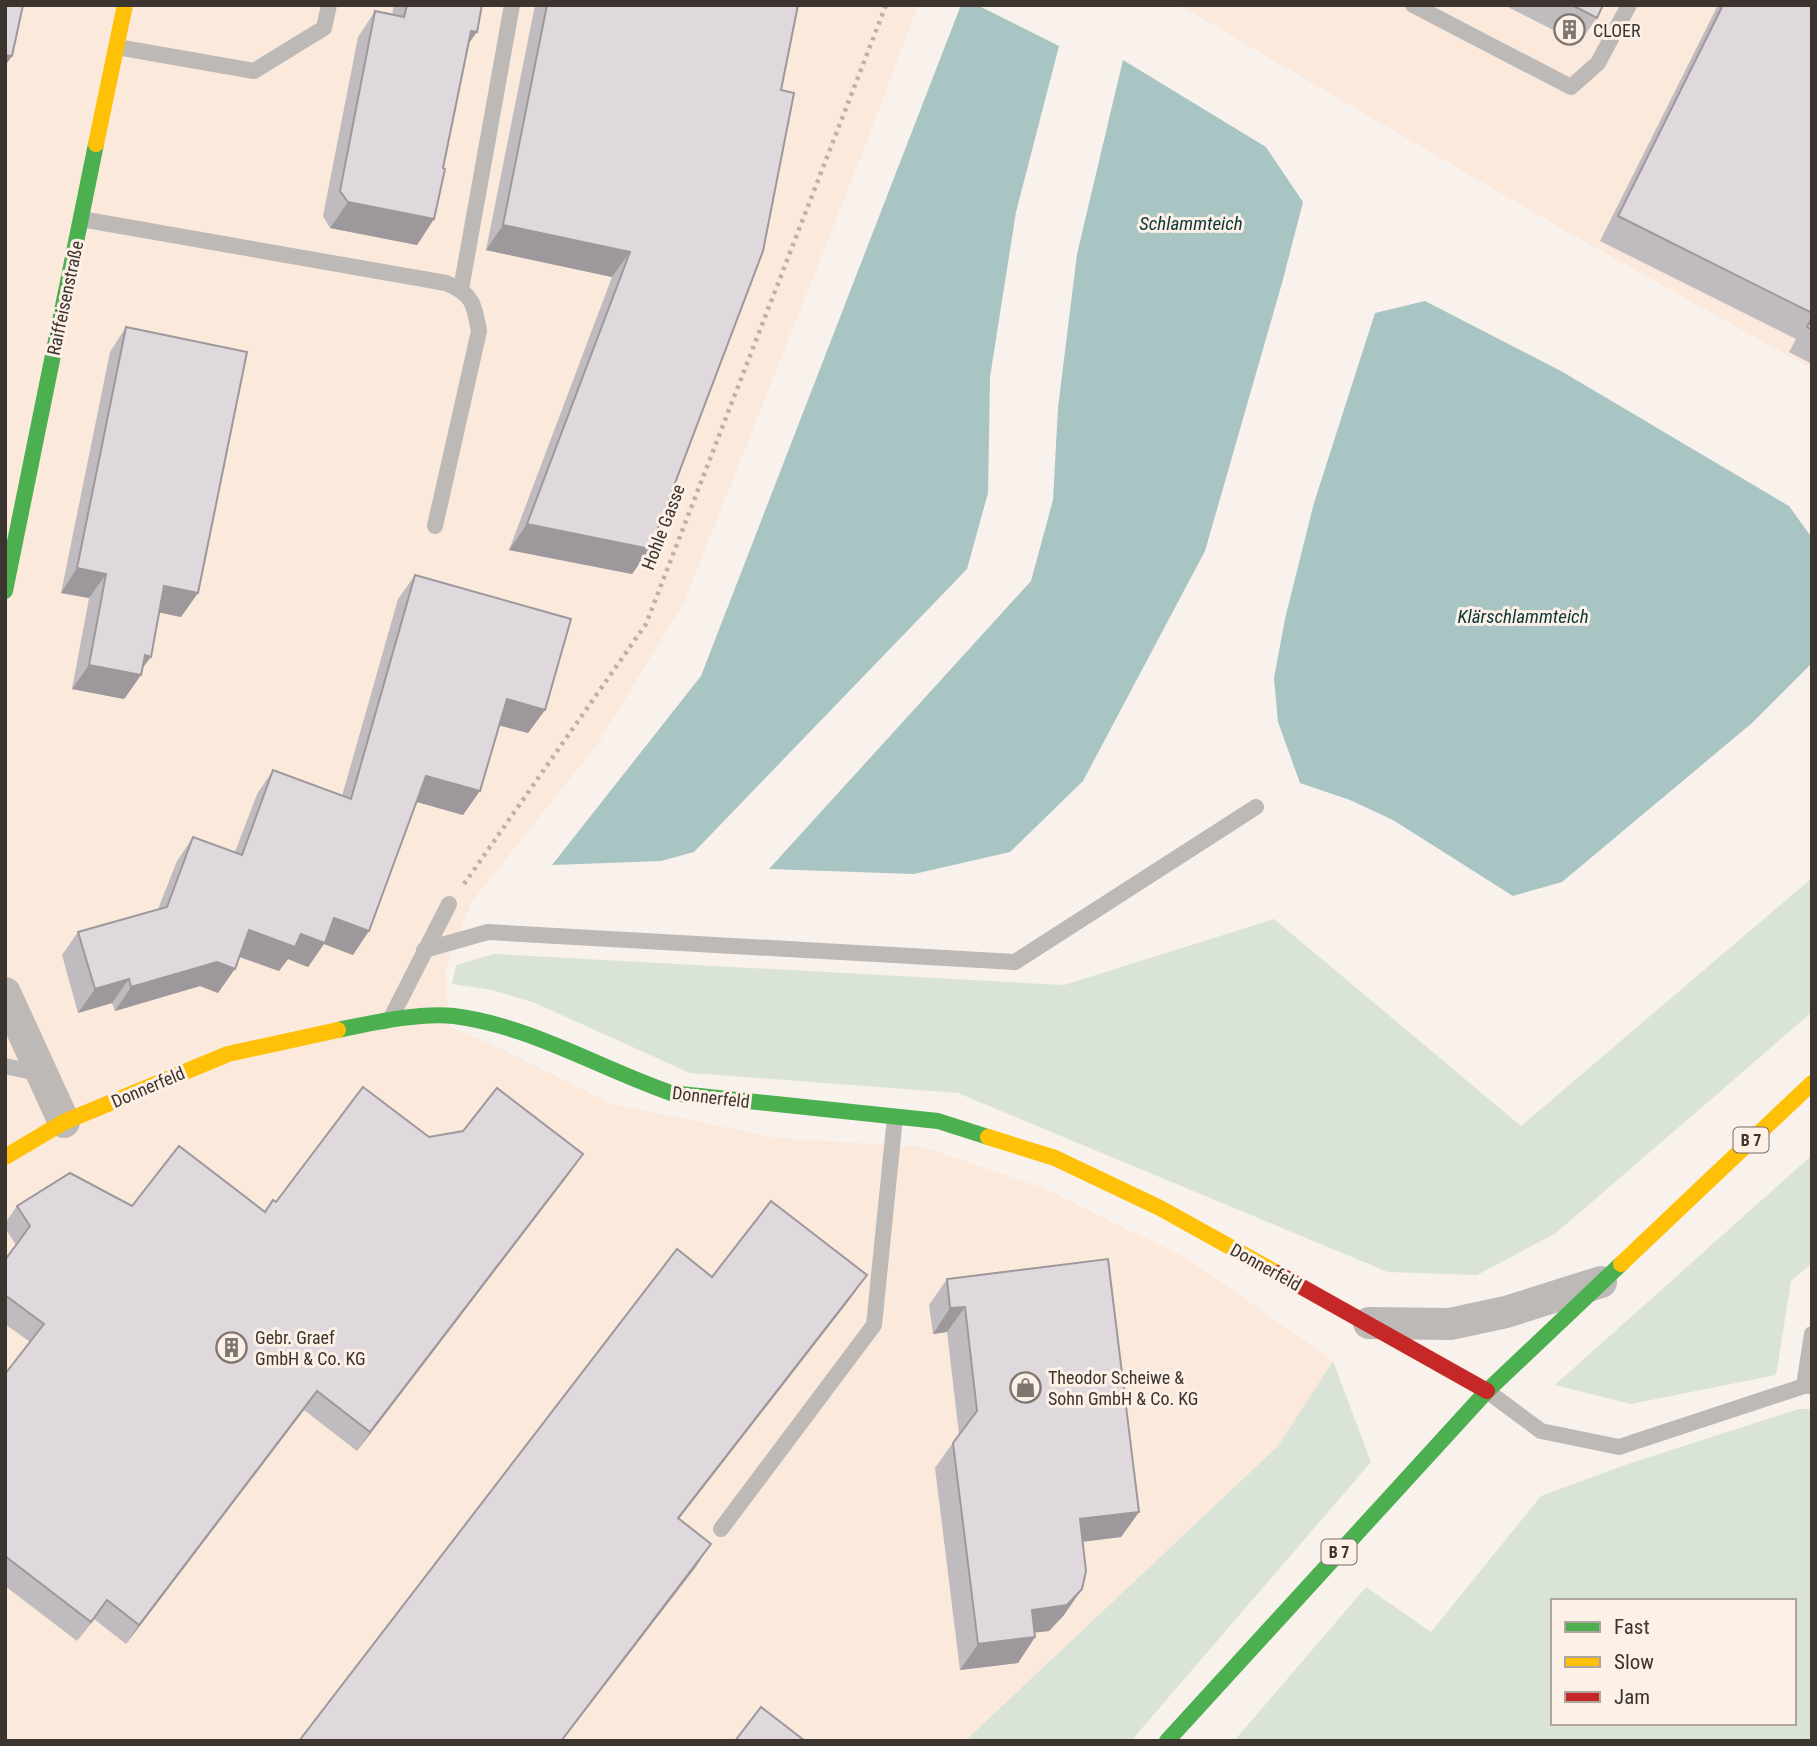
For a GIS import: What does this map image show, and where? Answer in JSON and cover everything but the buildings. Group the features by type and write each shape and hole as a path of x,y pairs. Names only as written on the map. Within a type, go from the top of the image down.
{"street":[{"name":"Raiffeisenstraße","path":"5,591 125,5"},
{"path":"5,993 64,1122"},
{"name":"Donnerfeld","path":"5,1157 64,1122 228,1054 391,1019 453,1016 523,1032 630,1079 670,1093 938,1121 1055,1158 1160,1208 1486,1391"},
{"name":"B 7","path":"1167,1741 1486,1391 1812,1083"},
{"name":"Donnerfeld","path":"1369,1323 1450,1324 1506,1312 1602,1281"}],"lane":[{"path":"117,47 254,71 324,28 329,5"},
{"path":"461,289 512,5"},
{"path":"1413,5 1571,87 1598,64 1629,5"},
{"path":"82,219 446,283 461,289 473,302 479,331 435,526"},
{"path":"424,950 488,932 1015,962 1256,807"},
{"path":"391,1019 449,904"},
{"path":"5,1066 41,1074"},
{"path":"721,1529 874,1325 895,1117"},
{"path":"1486,1391 1541,1431 1619,1447 1808,1386 1812,1334"}],"path":[{"name":"Hohle Gasse","path":"449,904 646,624 886,5"}],"shaded area":[{"path":"5,5 918,5 868,139 685,600 599,742 471,903 445,970 449,1027 491,1044 613,1104 777,1138 924,1147 1041,1187 1188,1259 1333,1361 1278,1446 965,1741 5,1741"},
{"path":"1179,5 1812,5 1812,369 1571,234"},
{"path":"1812,878 1812,1012 1556,1233 1477,1275 1388,1272 958,1093 690,1073 535,1003 492,990 452,984 456,965 494,954 1064,985 1274,919 1521,1126"},
{"path":"1812,1155 1812,1263 1791,1281 1776,1375 1631,1404 1555,1385"},
{"path":"1333,1361 1371,1462 1131,1741 965,1741 1278,1446"},
{"path":"1799,1409 1812,1409 1812,1741 1234,1741 1366,1587 1431,1632 1541,1496 1625,1465"}],"water":[{"path":"961,5 977,5 1059,46 1016,212 990,377 988,493 967,569 694,852 661,861 552,865 701,676"},
{"name":"Schlammteich","path":"1123,60 1266,147 1303,202 1205,551 1083,781 1010,852 914,874 769,869 1031,581 1053,500 1058,408 1077,254"},
{"name":"Klärschlammteich","path":"1425,301 1561,371 1789,506 1812,538 1812,663 1752,723 1562,882 1513,896 1393,820 1350,800 1300,783 1278,722 1274,678 1285,619 1314,503 1375,313"}],"traffic: fast":[{"path":"5,591 96,144"},
{"path":"338,1030 411,1017 454,1016 482,1021 538,1038 671,1093 938,1121 988,1137"},
{"path":"1167,1741 1487,1391 1621,1264"}],"traffic: slow":[{"path":"96,144 125,5"},
{"path":"5,1157 64,1122 228,1054 338,1030"},
{"path":"1621,1264 1812,1083"},
{"path":"988,1137 1055,1158 1160,1208 1277,1273"}],"traffic: jam":[{"path":"1277,1273 1487,1391"}],"place":[{"name":"CLOER","path":"1570,30"},
{"name":"Gebr. Graef GmbH & Co. KG","path":"232,1347"},
{"name":"Theodor Scheiwe & Sohn GmbH & Co. KG","path":"1025,1387"}]}
